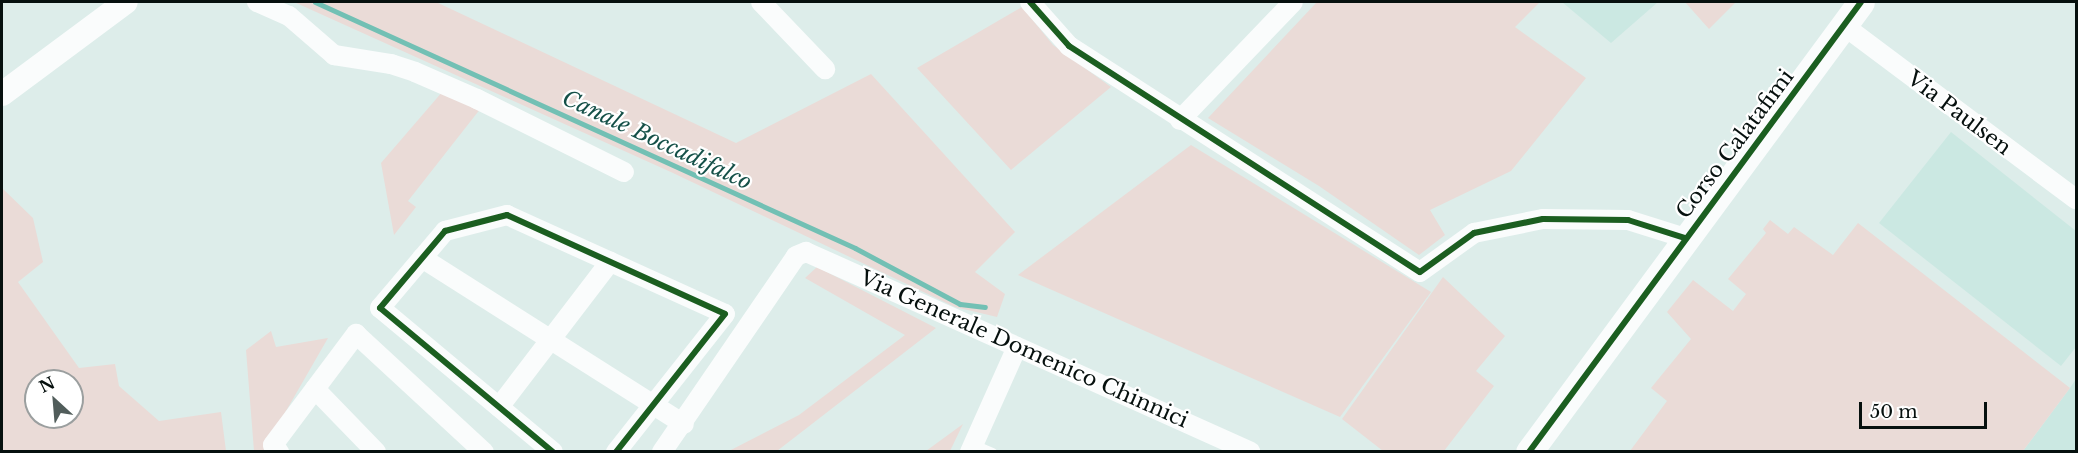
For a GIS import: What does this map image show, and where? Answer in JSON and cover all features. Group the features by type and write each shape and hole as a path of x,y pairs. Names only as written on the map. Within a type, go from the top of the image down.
{"main road":[{"name":"Corso Calatafimi","path":"1529,452 1685,238 1862,2"}],"street":[{"path":"2,94 126,2"},
{"path":"257,2 289,16 334,55 400,66 477,99 624,172"},
{"path":"761,2 825,69"},
{"path":"1030,2 1069,46 1180,120 1420,272 1474,233 1543,219 1628,220 1685,238"},
{"path":"1180,120 1293,2"},
{"name":"Via Paulsen","path":"1843,25 2076,199"},
{"path":"553,452 380,308 445,231 507,215 724,314 616,452"},
{"name":"Via Generale Domenico Chinnici","path":"684,424 796,256 806,252 1251,452"},
{"path":"423,258 655,403 684,424 662,452"},
{"path":"499,407 610,262"},
{"path":"279,452 273,445 356,334 473,448"},
{"path":"972,448 1017,347"},
{"path":"315,389 376,452"}],"lane":[{"path":"972,448 992,452"}],"shaded area":[{"path":"294,2 436,2 736,143 871,74 1015,232 975,272 1005,294 997,317 955,307 673,173"},
{"path":"1317,2 1540,2 1515,27 1586,78 1511,171 1430,210 1445,235 1419,255 1319,186 1208,118"},
{"path":"1562,2 1658,2 1611,43"},
{"path":"1685,2 1736,2 1709,29"},
{"path":"1022,7 1053,45 1111,87 1011,170 917,68"},
{"path":"443,91 481,108 408,201 416,207 394,235 381,163"},
{"path":"1951,132 2076,231 2076,347 2061,366 1879,223"},
{"path":"1191,145 1431,292 1340,417 1018,275"},
{"path":"2,188 33,218 43,262 18,282 79,368 115,364 119,386 159,421 221,412 226,451 2,451"},
{"path":"1770,220 1788,234 1794,227 1833,255 1858,223 2070,388 2023,451 1630,451 1667,401 1651,388 1691,339 1667,312 1693,280 1733,311 1746,294 1728,279 1766,233 1763,229"},
{"path":"817,267 936,328 777,451 727,452 799,415 905,335 805,278"},
{"path":"1443,277 1505,336 1476,371 1494,386 1444,451 1383,451 1342,419"},
{"path":"271,331 276,347 328,338 263,451 254,451 246,350"},
{"path":"2076,379 2076,451 2023,451 2070,388"},
{"path":"963,424 950,451 926,451"}],"waterway":[{"name":"Canale Boccadifalco","path":"315,2 855,248 960,304 985,307"}],"cycle path":[{"path":"1030,2 1069,46 1420,272 1474,233 1543,219 1628,220 1685,238"},
{"path":"1529,452 1861,2"},
{"path":"553,452 380,308 445,231 507,215 725,314 616,452"}]}
